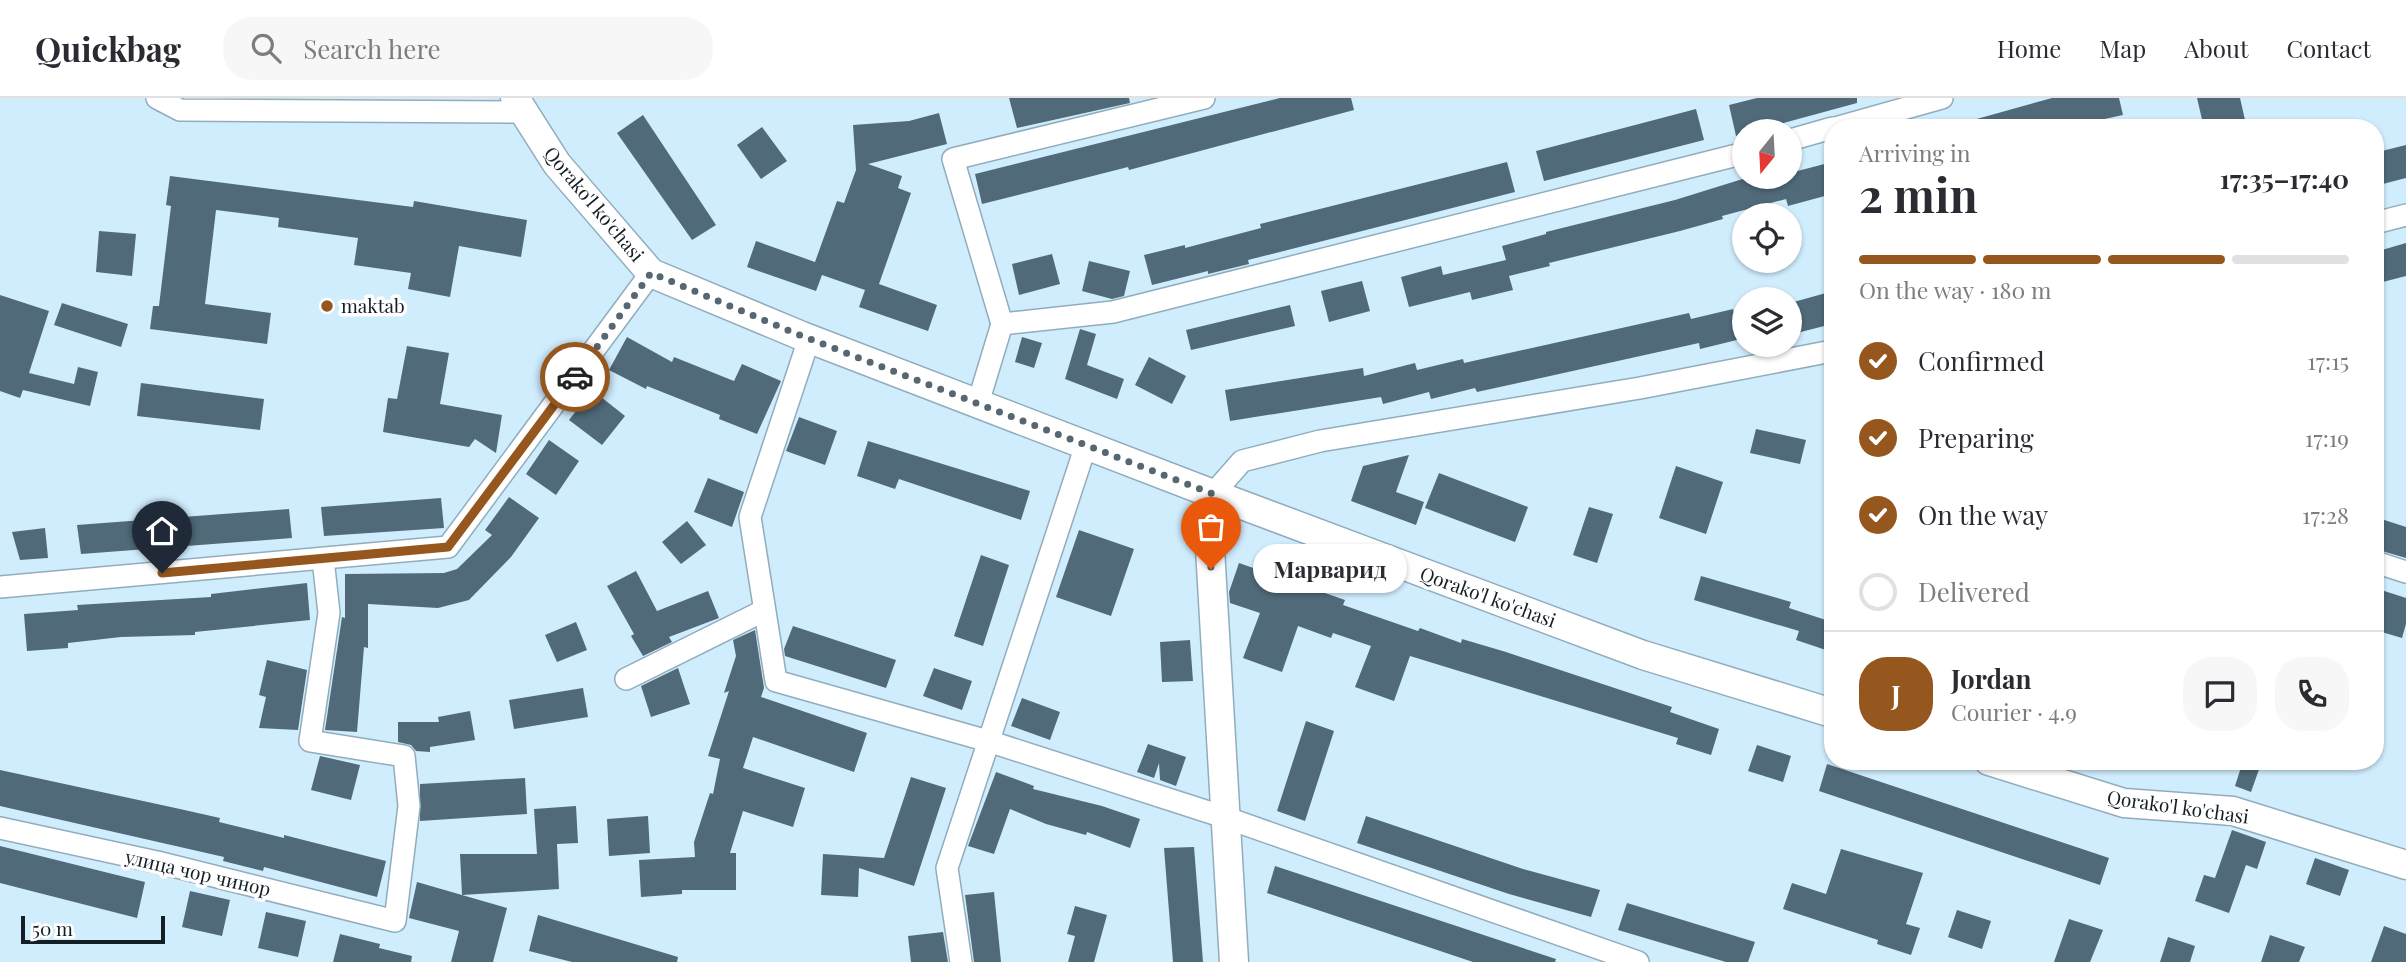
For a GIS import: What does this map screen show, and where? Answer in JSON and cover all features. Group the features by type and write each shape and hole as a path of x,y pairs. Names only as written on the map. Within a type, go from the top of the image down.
{"street":[{"path":"157,98 180,110 518,105"},
{"path":"978,403 1002,324 953,159 1204,98"},
{"path":"1866,119 1942,98"},
{"name":"Qorako'l ko'chasi","path":"518,105 557,164 651,273 809,338 1213,494 1643,654 1824,711"},
{"path":"1802,137 1824,131"},
{"path":"1002,324 1113,312 1732,156"},
{"path":"2384,221 2406,215"},
{"path":"0,587 448,547 651,273"},
{"path":"809,338 750,517 776,681 988,741 1224,817 1639,962"},
{"path":"1234,962 1208,514 1213,494 1242,461 1320,441 1640,388 1824,353"},
{"path":"961,962 947,868 1086,445"},
{"name":"улица чор чинор","path":"0,828 158,862 395,921 409,806 404,756 310,741 329,613 323,559"},
{"path":"2384,565 2406,572"},
{"path":"626,679 763,611"},
{"name":"Qorako'l ko'chasi","path":"2018,770 2124,803 2233,811 2406,865"}],"building":[{"path":"1009,98 1129,98 1130,103 1017,128"},
{"path":"1280,98 1351,98 1354,110 1129,170 1128,167 982,204 975,174"},
{"path":"1757,98 1857,98 1857,103 1798,119 1732,119 1729,105"},
{"path":"2052,98 2119,98 2123,115 2105,119 1977,119"},
{"path":"2197,98 2240,98 2245,119 2202,119"},
{"path":"1696,109 1704,140 1544,181 1536,151"},
{"path":"939,113 947,144 868,164 902,176 898,188 911,193 879,284 937,305 928,331 859,307 865,290 822,275 816,291 747,267 756,241 815,262 837,201 844,203 856,170 853,125 909,121"},
{"path":"643,115 716,225 692,240 617,133"},
{"path":"762,127 787,161 761,179 737,145"},
{"path":"2406,145 2406,178 2384,184 2384,150"},
{"path":"1507,162 1515,192 1248,260 1249,264 1152,285 1144,255 1185,245 1185,248 1261,228 1260,224"},
{"path":"1824,164 1824,196 1799,203 1787,203 1786,199 1771,203 1732,203 1732,213 1722,216 1723,219 1549,263 1550,266 1509,276 1513,290 1472,300 1470,292 1409,307 1401,277 1441,266 1443,275 1506,260 1502,246 1546,232 1675,200 1732,182 1732,189 1802,189 1802,170"},
{"path":"170,176 413,207 414,201 527,220 521,257 459,246 450,297 408,289 411,273 354,265 358,238 278,227 279,218 216,210 205,304 271,313 267,344 150,329 153,306 159,306 171,206 166,205"},
{"path":"99,231 136,234 132,276 96,272"},
{"path":"2406,243 2406,276 2384,282 2384,249"},
{"path":"1052,254 1060,284 1019,295 1012,264"},
{"path":"1089,261 1130,271 1124,296 1112,299 1082,291"},
{"path":"1362,281 1370,311 1329,322 1321,291"},
{"path":"1824,294 1824,326 1802,332 1802,300"},
{"path":"0,295 49,311 29,373 74,384 78,367 98,372 90,406 23,390 20,398 0,391"},
{"path":"62,303 128,324 121,347 54,325"},
{"path":"1290,305 1295,326 1191,350 1186,330"},
{"path":"1732,309 1732,341 1700,349 1699,343 1477,392 1475,388 1431,399 1429,392 1383,404 1381,397 1230,421 1225,390 1363,368 1364,376 1415,363 1417,370 1463,359 1464,363 1689,313 1691,319"},
{"path":"1080,329 1096,334 1087,365 1124,379 1117,399 1065,379"},
{"path":"627,337 672,362 674,357 734,381 742,364 781,381 757,434 719,419 720,415 647,386 646,389 609,370"},
{"path":"1022,337 1042,343 1034,368 1015,362"},
{"path":"407,346 449,353 440,404 502,415 496,453 475,439 469,447 383,432 388,398 397,399"},
{"path":"1149,357 1186,376 1172,404 1135,385"},
{"path":"141,383 264,399 260,430 137,416"},
{"path":"590,393 596,393 625,416 602,445 569,420"},
{"path":"799,417 837,431 825,465 786,451"},
{"path":"1756,429 1806,440 1800,464 1750,453"},
{"path":"549,440 579,461 556,495 526,474"},
{"path":"868,441 1030,491 1021,520 899,479 895,489 857,476"},
{"path":"1409,455 1396,492 1424,502 1416,525 1351,501 1363,466"},
{"path":"1676,466 1723,482 1706,534 1659,518"},
{"path":"1439,473 1528,507 1515,542 1425,508"},
{"path":"708,478 744,492 732,527 694,512"},
{"path":"509,497 539,518 511,557 469,600 438,608 368,604 368,648 364,647 357,732 325,730 342,617 345,618 345,574 444,573 457,569 492,535 485,530"},
{"path":"441,498 444,528 324,536 321,507"},
{"path":"1589,507 1613,514 1597,563 1573,555"},
{"path":"289,509 292,538 81,554 77,525"},
{"path":"2384,520 2406,527 2406,558 2384,552"},
{"path":"687,521 706,545 681,564 662,542"},
{"path":"45,528 48,558 20,560 12,532"},
{"path":"1079,530 1134,549 1111,616 1056,597"},
{"path":"981,555 1009,565 983,646 954,636"},
{"path":"1239,563 1345,600 1343,605 1418,631 1420,628 1461,643 1462,639 1506,652 1672,707 1670,712 1719,729 1711,755 1676,744 1678,738 1410,656 1394,701 1355,687 1371,646 1333,633 1331,638 1298,626 1282,672 1243,658 1260,613 1230,603 1229,592"},
{"path":"636,571 657,611 708,591 719,618 669,637 672,642 643,656 607,586"},
{"path":"1701,576 1791,602 1789,608 1824,619 1824,649 1796,640 1799,631 1694,600"},
{"path":"307,583 310,620 195,632 195,635 121,637 68,643 68,648 27,651 24,614 78,610 77,605 211,597 211,594"},
{"path":"2384,591 2406,598 2406,624 2402,638 2384,633"},
{"path":"576,622 587,650 557,662 545,635"},
{"path":"793,626 896,660 886,688 785,656 784,649"},
{"path":"755,630 764,688 761,697 867,733 854,772 753,737 743,768 805,788 793,827 743,811 730,853 736,853 736,890 682,890 682,894 641,897 639,860 695,857 694,842 710,793 713,794 720,759 708,756 729,691 724,693 736,656 733,640"},
{"path":"1190,640 1193,681 1162,682 1160,642"},
{"path":"267,660 307,670 298,730 259,728 266,697 259,695"},
{"path":"678,668 690,704 651,717 641,686"},
{"path":"934,668 972,681 962,710 923,696"},
{"path":"583,688 588,717 514,729 509,700"},
{"path":"1022,698 1060,712 1050,740 1011,726"},
{"path":"470,711 475,740 430,747 430,752 416,751 411,745 398,742 398,722 439,722 438,717"},
{"path":"1306,721 1334,731 1305,821 1277,811"},
{"path":"1148,744 1186,757 1176,786 1160,780 1159,763 1154,778 1137,772"},
{"path":"1757,745 1791,756 1783,782 1748,771"},
{"path":"320,756 360,765 351,800 311,790"},
{"path":"0,770 220,818 219,822 284,838 284,835 386,861 377,897 264,867 263,871 223,861 224,857 0,806"},
{"path":"1825,770 1845,770 2109,858 2100,885 1819,791"},
{"path":"2240,770 2259,770 2251,792 2235,786"},
{"path":"996,772 1034,786 1033,789 1102,806 1140,819 1130,848 1087,832 1086,835 1046,824 1010,809 994,854 968,846"},
{"path":"911,777 946,788 914,886 859,868 858,897 821,895 823,854 884,858"},
{"path":"525,778 527,814 420,821 420,784"},
{"path":"576,806 578,843 557,844 559,889 462,895 460,854 537,854 534,809"},
{"path":"648,816 650,853 609,856 607,819"},
{"path":"1366,816 1523,869 1600,890 1591,917 1509,894 1357,843"},
{"path":"2232,830 2266,842 2257,869 2246,865 2229,913 2195,901 2204,875 2215,878"},
{"path":"0,846 145,882 137,918 0,883"},
{"path":"1194,847 1203,962 1173,962 1164,848"},
{"path":"1841,849 1923,873 1906,924 1920,928 1911,955 1877,944 1878,940 1783,909 1792,883 1826,894"},
{"path":"2315,858 2349,870 2340,896 2306,884"},
{"path":"1275,866 1556,959 1555,962 1473,962 1267,893"},
{"path":"417,882 507,908 493,962 451,962 459,931 409,918"},
{"path":"190,891 230,900 222,936 182,927"},
{"path":"994,892 1001,962 974,962 965,895"},
{"path":"1627,903 1755,942 1748,962 1726,962 1618,930"},
{"path":"1075,906 1107,915 1094,962 1068,962 1075,936 1067,934"},
{"path":"1957,910 1991,921 1982,949 1948,937"},
{"path":"266,912 306,921 298,957 258,948"},
{"path":"538,915 678,957 677,962 572,962 529,951"},
{"path":"2069,919 2103,930 2090,962 2054,962"},
{"path":"2384,926 2406,934 2406,962 2371,962"},
{"path":"943,932 948,962 911,962 908,936"},
{"path":"340,934 380,944 379,948 412,956 411,962 333,962"},
{"path":"2270,935 2305,947 2299,962 2261,962"},
{"path":"2168,937 2195,946 2190,962 2160,962"}],"way so far":[{"path":"575,377 651,273 802,336 1213,494 1208,514 1211,569"}],"place":[{"name":"maktab","path":"327,306"},
{"name":"Марварид","path":"1211,569"}],"route":[{"path":"162,573 448,547 575,377"}]}
